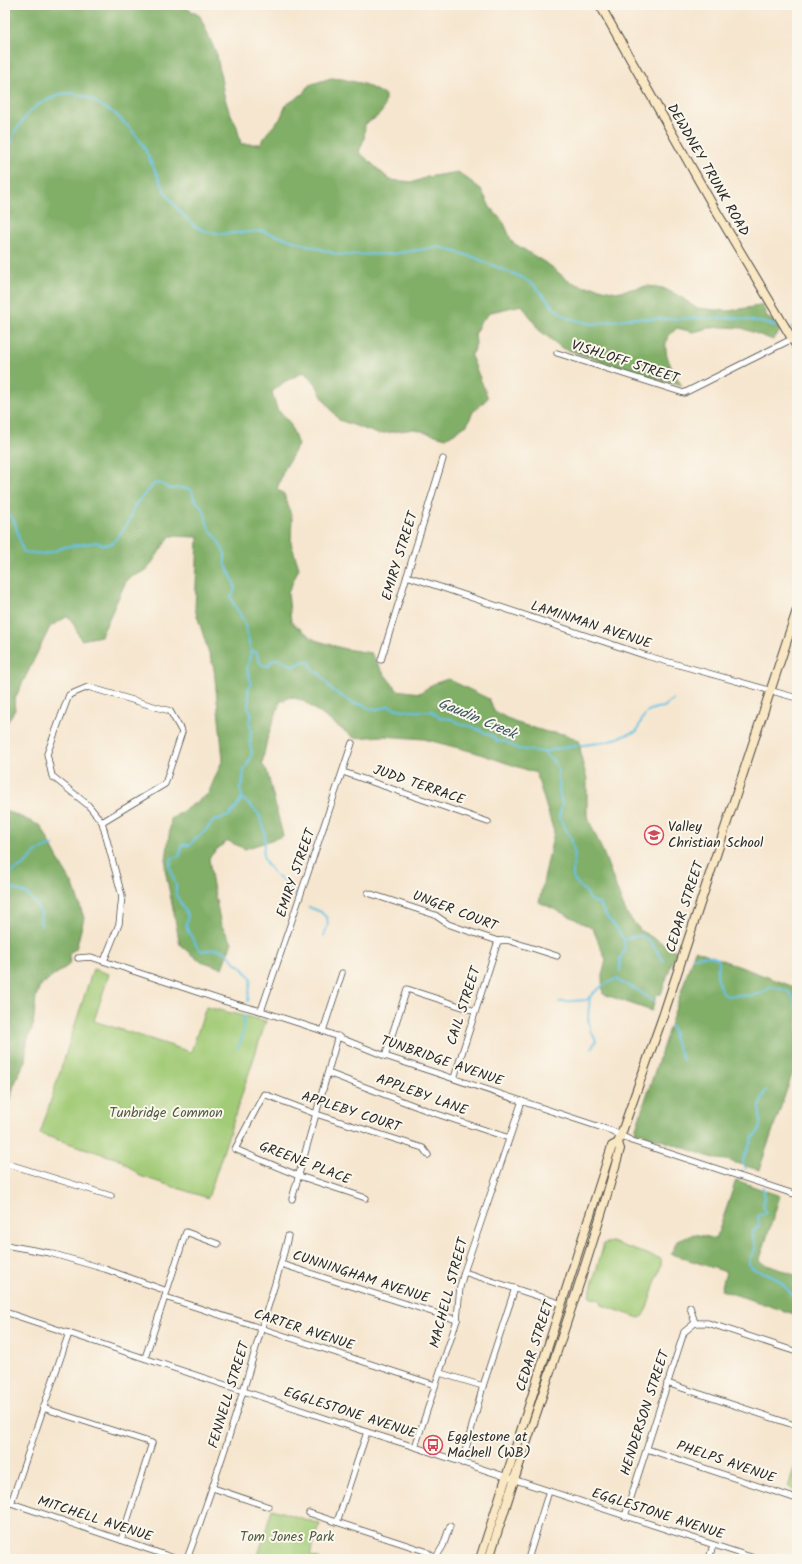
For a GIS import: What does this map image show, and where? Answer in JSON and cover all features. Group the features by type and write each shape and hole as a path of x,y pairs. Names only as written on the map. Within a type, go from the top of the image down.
{"main road":[{"name":"DEWDNEY TRUNK ROAD","path":"600,5 712,204 797,347"},
{"name":"CEDAR STREET","path":"480,1559 510,1479 604,1207 620,1149 619,1140 663,1016 797,610"},
{"name":"CEDAR STREET","path":"489,1559 510,1479 562,1304 612,1146 619,1140"}],"street":[{"name":"VISHLOFF STREET","path":"557,354 684,393 792,339"},
{"name":"EMIRY STREET","path":"381,660 442,459"},
{"name":"LAMINMAN AVENUE","path":"407,576 647,656 797,698"},
{"path":"102,822 165,784 182,732 170,711 88,687 68,695 47,754 52,776 88,805 102,822 122,896 119,924 104,961"},
{"name":"EMIRY STREET","path":"261,1010 352,743"},
{"name":"JUDD TERRACE","path":"343,772 488,822"},
{"name":"UNGER COURT","path":"368,893 435,915 448,924 462,929 498,941 507,940 557,956"},
{"name":"CAIL STREET","path":"454,1078 498,941"},
{"name":"TUNBRIDGE AVENUE","path":"78,958 91,957 224,1001 261,1010 338,1036 385,1056 612,1131 619,1140 797,1195"},
{"path":"323,1031 342,973"},
{"path":"385,1056 407,989 475,1011"},
{"path":"292,1199 338,1036"},
{"name":"APPLEBY LANE","path":"328,1073 431,1112 509,1138"},
{"name":"APPLEBY COURT","path":"235,1149 264,1094 316,1114 423,1148 428,1155"},
{"name":"MACHELL STREET","path":"415,1447 457,1320 460,1287 464,1272 522,1101"},
{"name":"GREENE PLACE","path":"235,1149 299,1176 366,1198"},
{"path":"5,1163 112,1196"},
{"path":"145,1358 186,1232 218,1244"},
{"name":"FENNELL STREET","path":"187,1559 213,1488 244,1391 261,1329 282,1264 288,1236"},
{"name":"CARTER AVENUE","path":"5,1245 50,1253 105,1269 166,1294 261,1329 436,1385"},
{"name":"CUNNINGHAM AVENUE","path":"282,1264 457,1320"},
{"path":"464,1272 562,1304"},
{"path":"462,1463 483,1386 515,1288"},
{"path":"690,1307 695,1323 708,1323 797,1352"},
{"name":"EGGLESTONE AVENUE","path":"5,1312 757,1559"},
{"name":"HENDERSON STREET","path":"625,1516 684,1332 695,1323"},
{"path":"8,1502 69,1333"},
{"path":"440,1373 483,1386"},
{"path":"668,1383 797,1426"},
{"path":"43,1408 152,1443 121,1540"},
{"path":"337,1522 367,1432"},
{"name":"PHELPS AVENUE","path":"647,1448 797,1499"},
{"path":"213,1488 269,1507"},
{"path":"528,1559 549,1491"},
{"name":"MITCHELL AVENUE","path":"8,1502 177,1559"},
{"path":"309,1514 425,1551 435,1558 443,1546 450,1526"},
{"path":"709,1559 714,1545"}],"green space":[{"path":"5,5 181,5 200,16 217,55 224,95 237,127 241,144 261,144 267,133 280,119 286,105 304,93 309,85 331,78 364,84 385,95 385,101 381,113 365,124 364,139 359,152 390,180 414,182 427,177 458,172 481,189 490,207 504,223 512,242 552,267 567,280 584,287 595,287 616,292 647,286 663,288 681,297 696,308 728,311 759,306 762,304 767,317 774,322 780,331 773,340 742,328 709,328 693,332 677,328 668,337 666,349 669,363 682,386 562,348 539,330 522,305 491,312 480,323 475,333 476,344 471,356 488,398 473,412 467,425 446,438 414,429 378,434 339,420 322,397 316,384 304,372 284,382 272,392 277,409 290,423 298,445 283,472 277,489 284,494 292,518 291,543 299,568 288,593 291,622 315,640 345,649 371,653 382,671 397,690 420,693 433,684 448,679 489,699 494,711 514,722 547,732 564,734 579,740 582,761 587,779 587,816 603,852 626,913 641,931 676,951 661,994 656,995 652,1011 603,994 602,976 606,960 593,929 539,902 554,832 536,773 474,752 424,739 383,736 354,738 302,700 290,697 280,702 267,739 262,764 267,771 283,836 245,849 228,841 216,850 209,858 221,925 232,942 222,968 198,960 180,945 165,869 171,819 208,794 223,759 214,669 195,609 198,537 170,536 147,570 127,579 101,636 81,640 68,616 50,627 14,701 15,710 5,726"},
{"path":"5,810 41,826 73,885 84,918 76,949 69,953 70,964 40,986 36,997 33,1026 27,1042 25,1061 14,1085 5,1119"},
{"path":"695,950 797,988 797,1069 794,1069 759,1170 726,1160 716,1159 635,1131"},
{"name":"Tunbridge Common","path":"93,969 109,974 94,1021 191,1052 206,1007 266,1021 208,1198 140,1176 121,1160 40,1134"},
{"path":"736,1180 780,1196 759,1262 797,1276 797,1315 721,1290 726,1272 671,1254 677,1241 694,1234 716,1239"},
{"path":"611,1242 661,1259 661,1265 647,1308 642,1317 639,1318 602,1305 600,1299 591,1298 589,1296 603,1244"},
{"path":"797,1461 797,1490 788,1487"},
{"name":"Tom Jones Park","path":"272,1509 320,1524 310,1555 320,1559 257,1559"}],"waterway":[{"path":"5,154 16,130 29,112 39,104 61,94 70,93 87,97 114,113 130,128 142,143 165,192 179,211 196,227 205,231 221,234 262,231 339,255 392,254 439,247 473,257 521,277 534,285 554,308 567,318 593,324 633,318 735,318 765,323 783,328"},
{"path":"789,328 797,326"},
{"name":"Gaudin Creek","path":"5,515 11,516 14,520 24,552 43,554 64,547 97,542 105,545 113,543 129,522 134,506 154,484 160,483 170,489 182,488 192,491 194,499 200,505 205,514 208,527 216,537 225,554 225,563 234,582 235,590 231,597 245,626 251,651 256,652 262,665 268,666 273,660 278,659 294,666 305,661 309,661 314,671 320,674 332,690 354,704 362,704 370,709 379,709 389,706 410,711 432,711 440,718 452,719 462,725 471,726 494,737 497,742 505,741 518,749 543,752 555,763 558,769 560,785 559,791 562,804 559,818 571,838 575,856 573,878 586,892 591,901 600,904 606,916 624,940 625,950 620,958 620,971"},
{"path":"248,1001 251,978 241,966 235,963 229,955 222,950 216,949 202,951 198,948 187,929 186,923 188,916 176,895 176,886 170,866 172,858 180,856 182,845 190,845 215,820 229,816 242,798 240,788 243,783 244,771 252,752 250,745 251,729 249,721 252,716 248,707 248,691 251,682 247,669 251,651"},
{"path":"543,752 560,748 607,742 637,731 642,719 648,711 664,707 673,699"},
{"path":"242,798 258,813 263,825 265,836 263,856 266,863 276,876 286,882 296,895"},
{"path":"5,877 25,864 36,852 54,845"},
{"path":"5,885 27,894 41,913 41,926"},
{"path":"309,907 321,912 327,918 328,924 324,936"},
{"path":"624,940 639,936 645,937 649,940 664,961"},
{"path":"693,957 709,956 716,958 719,965 717,971 719,985 724,994 727,996 750,996 759,994 771,987 781,989 792,995 797,1011"},
{"path":"618,979 618,981 636,989 655,1002"},
{"path":"559,1002 587,1000 601,987 618,979"},
{"path":"590,997 588,1017 590,1030 596,1040 592,1048"},
{"path":"238,1048 243,1033 244,1016"},
{"path":"671,1026 674,1033 673,1038 683,1060"},
{"name":"Gaudin Creek","path":"746,1169 743,1165 743,1160 753,1137 759,1131 760,1108 766,1090"},
{"name":"Gaudin Creek","path":"763,1187 765,1197 763,1206 767,1213 758,1216 759,1226 752,1232 756,1248 750,1258 749,1264 754,1269 775,1277 790,1293 797,1298"}],"place":[{"name":"Valley Christian School","path":"654,835"},
{"name":"Egglestone at Machell (WB)","path":"433,1445"}]}
